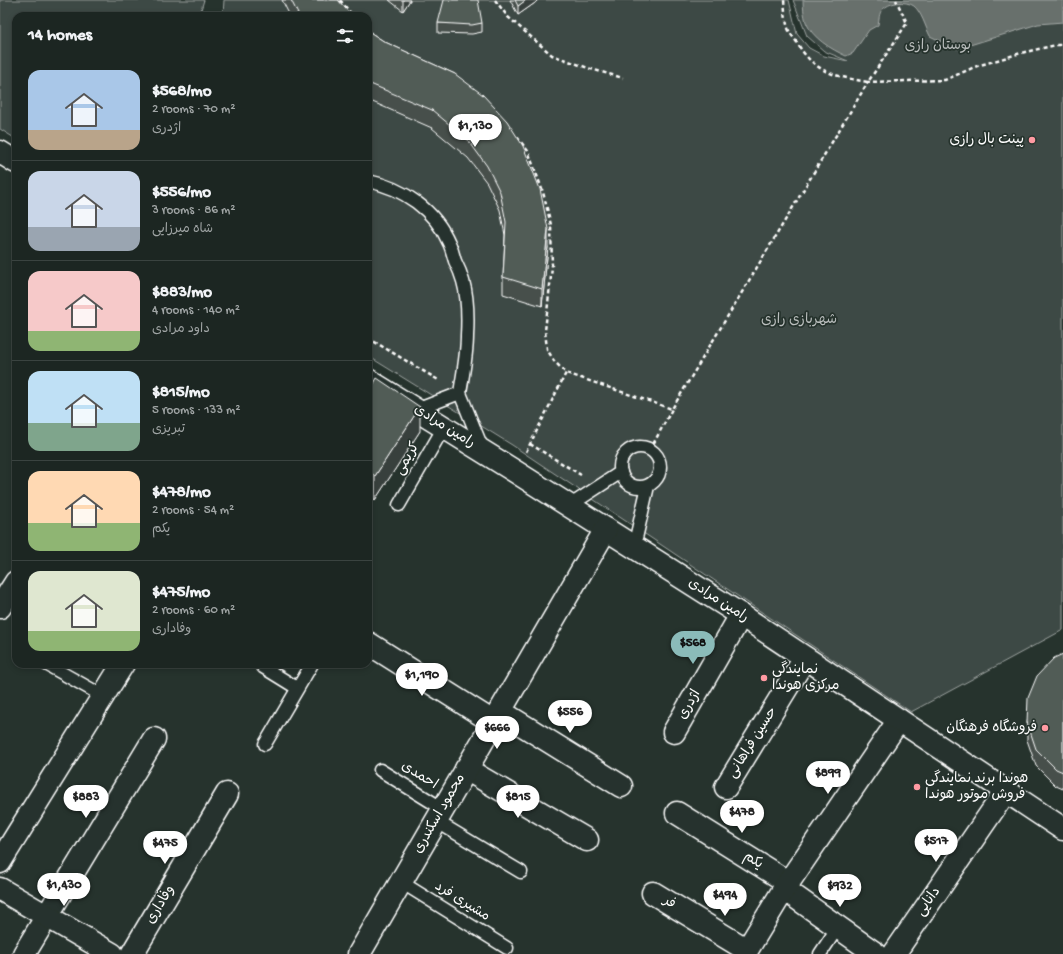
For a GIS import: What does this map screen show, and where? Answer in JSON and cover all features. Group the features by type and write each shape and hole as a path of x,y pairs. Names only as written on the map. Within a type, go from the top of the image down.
{"street":[{"path":"0,152 12,160"},
{"name":"رامین مرادی","path":"372,382 741,615 1063,829"},
{"name":"محمود اسکندری","path":"359,954 606,529"},
{"path":"0,607 12,588"},
{"name":"اژدری","path":"674,732 741,615"},
{"path":"372,645 622,786"},
{"name":"حسین فراهانی","path":"726,787 805,658"},
{"path":"0,862 120,668"},
{"path":"786,886 899,720"},
{"path":"24,954 154,739"},
{"path":"466,769 587,840"},
{"name":"دانایی","path":"894,954 1006,791"},
{"name":"وفاداری","path":"132,954 227,794"},
{"name":"یکم","path":"677,813 786,886 838,927 876,954"},
{"name":"فر","path":"652,893 747,950 786,886"},
{"path":"0,889 108,953"}],"lane":[{"path":"372,182 397,190 414,200 428,212 440,226 449,243 463,280 466,300 468,337 460,393 485,453"},
{"path":"416,410 460,393"},
{"name":"کریمی","path":"399,505 444,427"},
{"path":"643,447 650,450 656,455 659,461 660,468 658,475 648,486 639,487 631,485 624,480 621,472 620,464 623,456 628,451 635,448 643,447"},
{"path":"569,506 621,472"},
{"path":"634,547 648,486"},
{"path":"53,668 103,696"},
{"path":"266,668 298,688"},
{"path":"265,744 310,668"},
{"name":"احمدی","path":"380,770 440,815 521,872"},
{"name":"مشیری فرد","path":"401,882 507,948"},
{"path":"820,954 838,927"}],"path":[{"path":"340,0 350,12"},
{"path":"495,0 508,17 552,55 591,69 623,78"},
{"path":"784,0 788,28 809,61 821,70 841,77 868,82 945,80 977,66 1021,53 1056,45 1063,45"},
{"path":"650,450 672,409 868,82 907,23 896,0"},
{"path":"372,34 379,39"},
{"path":"515,134 528,150 543,192 551,225 552,267 545,331 547,349 554,361 566,373 672,409"},
{"path":"372,340 460,393"},
{"path":"516,472 566,373"},
{"path":"530,444 599,486"}],"green space":[{"path":"0,0 204,0 200,12 12,12 12,136 0,129"},
{"name":"شهربازی رازی","path":"224,0 789,0 797,34 809,48 824,56 848,61 824,51 807,36 793,0 1063,0 1063,630 911,712 512,445 372,358 372,12 223,12"}],"shaded area":[{"path":"803,0 1063,0 1063,22 1038,24 957,49 930,36 921,16 914,6 906,3 897,3 885,7 881,11 878,25 869,30 853,53 846,56 834,50 817,38 809,28 806,22"}],"building":[{"path":"291,0 338,0 348,12 297,12"},
{"path":"444,0 478,0 482,23 472,25 438,23"},
{"path":"515,0 526,0 518,6"},
{"path":"372,34 385,42 455,74 483,95 507,121 523,146 540,189 548,229 542,289 503,277 506,222 500,192 487,166 468,140 432,110 372,85"},
{"path":"377,378 420,407 375,476 372,474 372,387"},
{"name":"فروشگاه فرهنگان","path":"1063,654 1063,772 1056,769 1036,749 1027,722 1028,698 1037,676 1054,658"}],"place":[{"name":"پینت بال رازی","path":"1032,140"},
{"name":"نمایندگی مرکزی هوندا","path":"764,678"},
{"name":"فروشگاه فرهنگان","path":"1045,728"},
{"name":"هوندا برند نمایندگی فروش موتور هوندا","path":"917,787"}],"park label":[{"name":"بوستان رازی","path":"938,46"}]}
